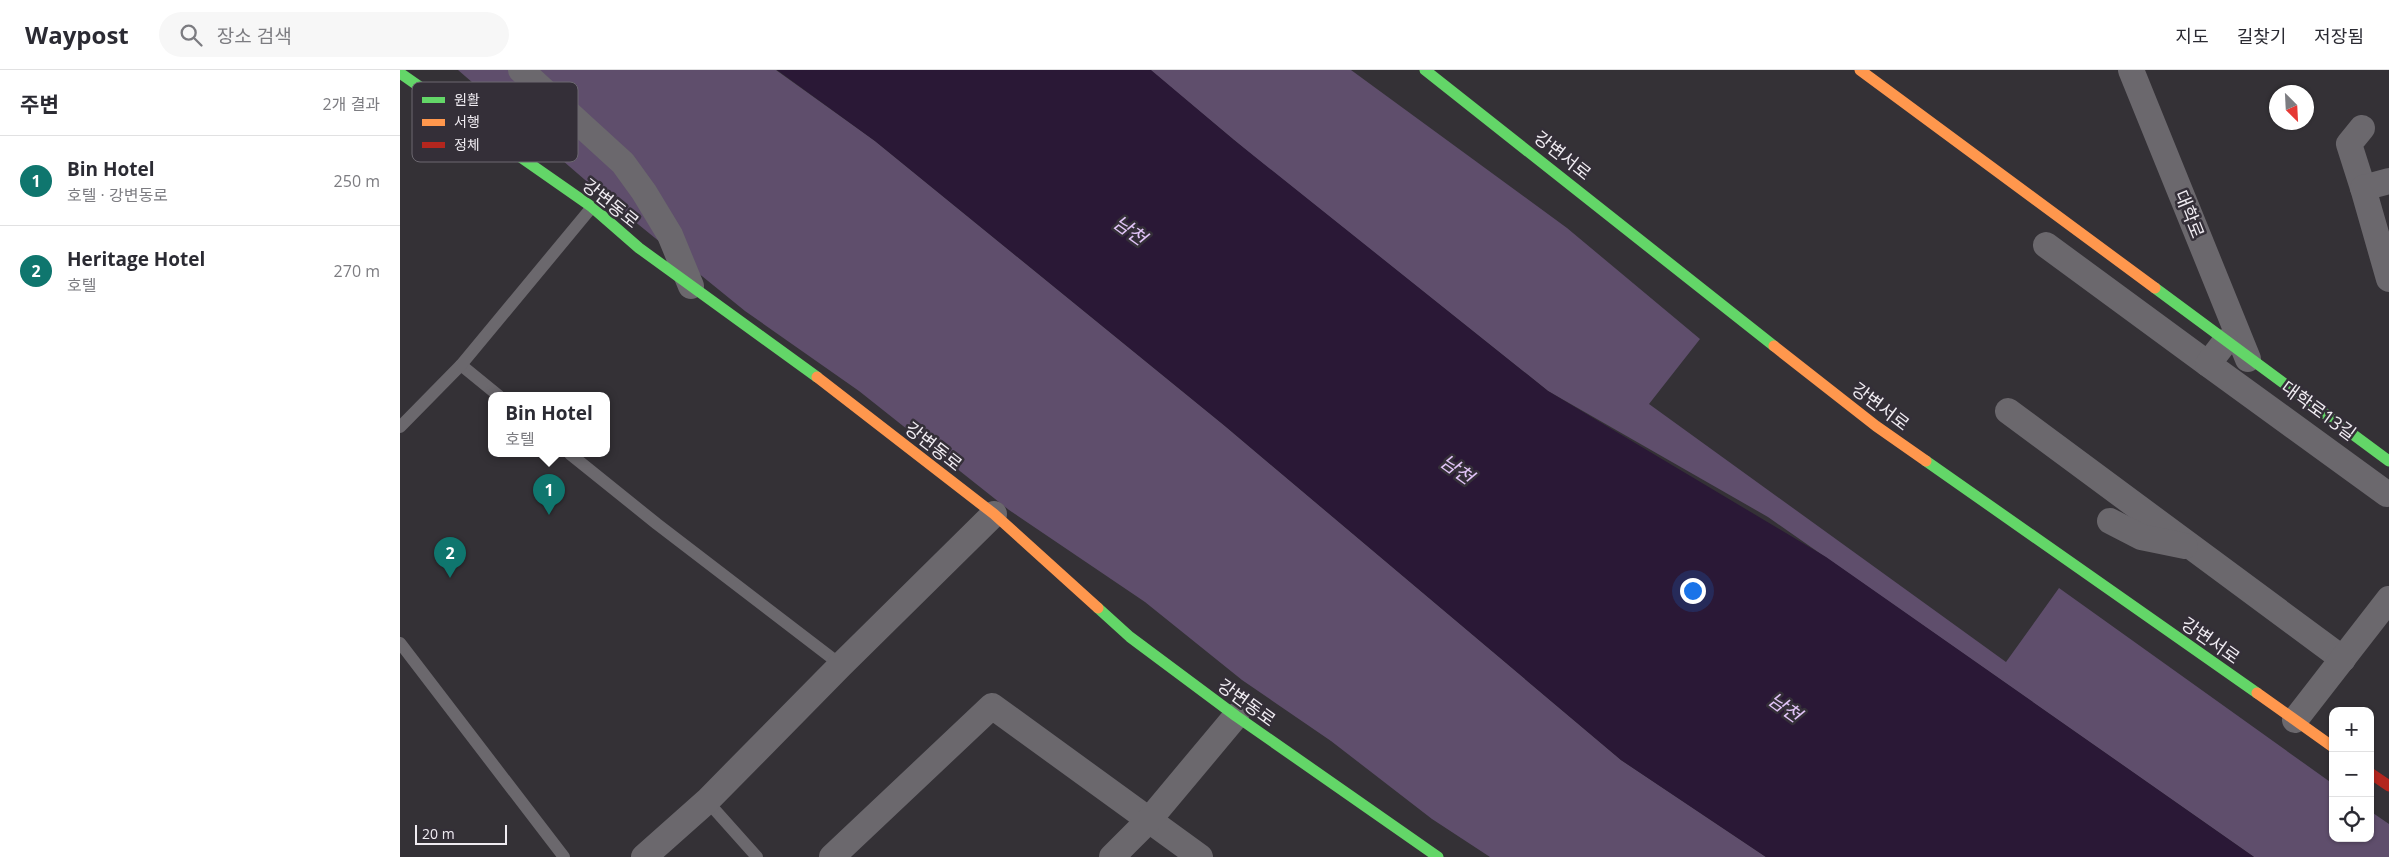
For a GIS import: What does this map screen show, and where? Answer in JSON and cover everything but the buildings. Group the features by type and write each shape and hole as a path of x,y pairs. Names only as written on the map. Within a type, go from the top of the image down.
{"street":[{"path":"521,70 534,82"},
{"name":"강변서로","path":"1425,70 1876,426 2329,744"},
{"name":"대학로13길","path":"1860,70 2241,358 2389,461"},
{"name":"대학로","path":"2131,70 2241,358"},
{"name":"강변동로","path":"400,73 413,82"},
{"path":"578,122 623,163 644,192 670,235 691,286"},
{"path":"2362,128 2348,144 2387,268"},
{"name":"강변동로","path":"528,162 592,207 639,248 816,376 994,514 1130,637 1236,716 1438,857"},
{"path":"2362,188 2389,181"},
{"path":"2046,245 2387,494"},
{"path":"2208,364 2241,358"},
{"path":"2008,411 2343,659"},
{"path":"644,857 707,801 841,664 994,514"},
{"path":"2110,521 2141,537 2193,548"},
{"path":"2295,720 2389,599"},
{"path":"832,857 992,706 1200,857"},
{"path":"1112,857 1149,820 1236,716"},
{"path":"2374,776 2389,786"}],"lane":[{"path":"400,427 461,365 592,207"},
{"path":"461,365 494,392"},
{"path":"574,457 657,524 841,664"},
{"path":"400,643 564,857"},
{"path":"707,801 757,857"}],"shaded area":[{"path":"458,70 776,70 875,141 1225,426 1621,760 1766,857 1490,857 1432,819 1331,741 1242,680 1145,602 1009,510 859,391 745,311 607,199 564,162 578,162 578,82 472,82"},
{"path":"1150,70 1351,70 1567,228 1700,339 1649,404 2006,662 2059,588 2329,781 2329,842 2374,842 2374,814 2389,824 2389,857 2254,857 1768,517 1548,391 1252,155"}],"water":[{"name":"남천","path":"777,70 1151,70 1234,140 1548,391 1826,557 2254,857 1766,857 1621,760 1225,426 875,141"}],"traffic: fast":[{"path":"1425,70 1774,346"},
{"path":"400,73 413,82"},
{"path":"528,162 592,207 639,248 817,377"},
{"path":"2155,288 2389,461"},
{"path":"1926,461 2257,693"},
{"path":"1098,608 1130,637 1236,716 1438,857"}],"traffic: slow":[{"path":"1860,70 2155,288"},
{"path":"1774,346 1876,426 1926,461"},
{"path":"817,377 994,514 1098,608"},
{"path":"2257,693 2329,744"}],"traffic: jam":[{"path":"2374,776 2389,786"}],"place":[{"name":"Bin Hotel","path":"549,515"},
{"name":"Heritage Hotel","path":"450,578"}]}
